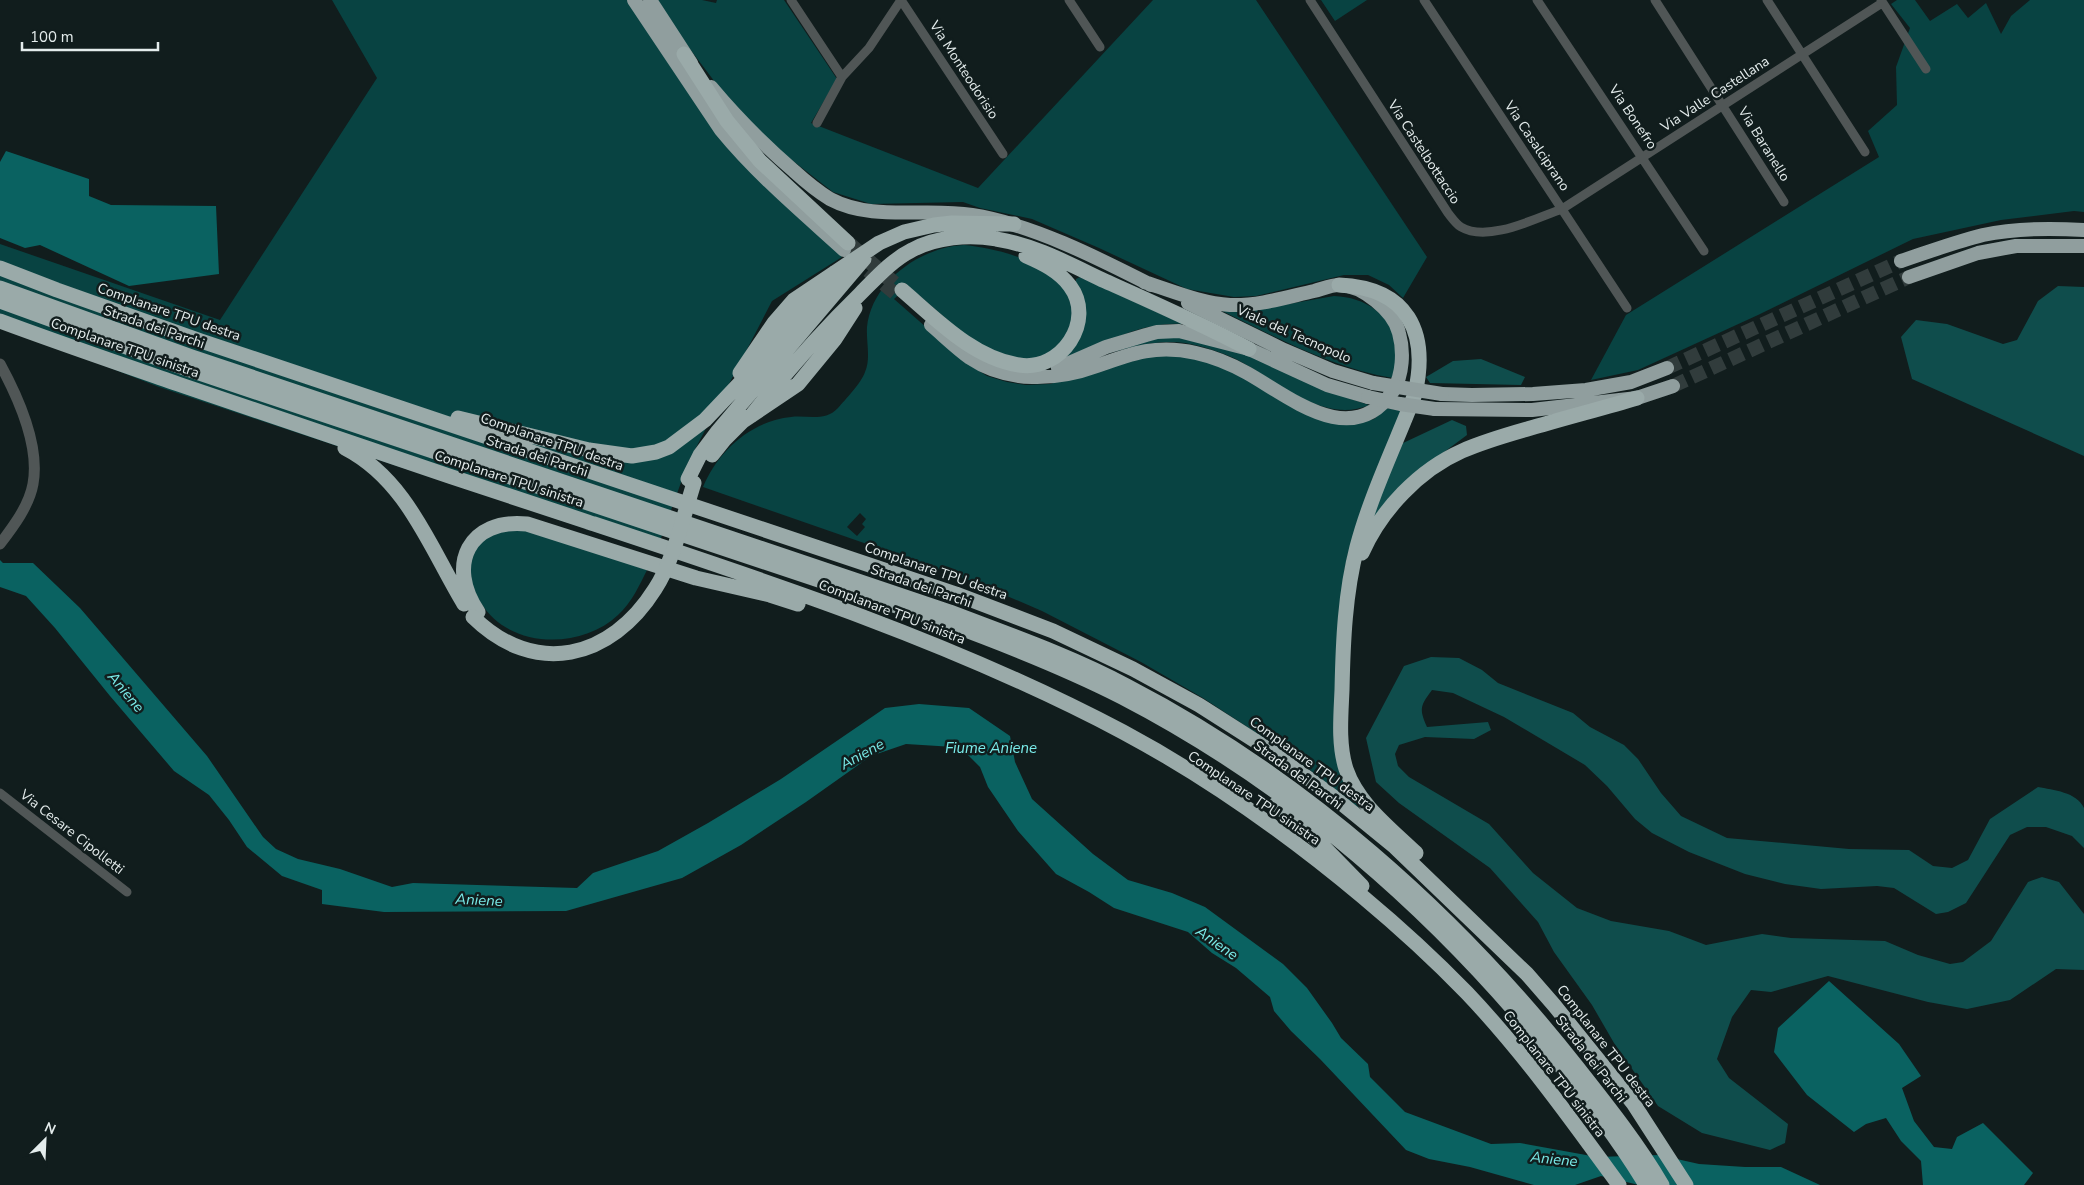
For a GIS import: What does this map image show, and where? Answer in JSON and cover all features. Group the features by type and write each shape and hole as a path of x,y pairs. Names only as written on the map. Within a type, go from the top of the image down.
{"highway":[{"path":"634,0 721,130 737,149 755,169 846,247"},
{"name":"Viale del Tecnopolo","path":"650,0 684,54 712,89 763,143 809,184 830,199 848,206 869,211 960,213 1014,224 1045,236 1144,282 1284,350 1333,371 1373,383 1442,394 1472,396 1533,394 1586,390 1631,382 1667,368"},
{"path":"684,54 728,121 760,160 846,247"},
{"path":"362,394 589,450 632,456 656,452 669,447 705,420 761,361 834,272 879,243 910,230 934,225 952,223 1014,224"},
{"path":"1901,261 1985,235 2051,228 2084,230"},
{"path":"691,481 724,440 752,415 798,384 835,339 870,284 902,255 936,241 978,237 1013,242 1064,261 1327,385 1368,397 1435,409 1532,410 1637,398"},
{"path":"900,293 983,354 1020,366 1040,365 1060,354 1074,334 1078,323 1078,307 1073,290 1062,276 1050,268 1012,250 978,237"},
{"path":"275,418 352,452 382,474 410,507 446,574 488,630 504,641 538,653 551,654 582,649 614,634 631,620 655,589 668,564 700,454 842,284 879,243"},
{"path":"1909,277 1978,253 2016,246 2084,246"},
{"name":"Complanare TPU destra","path":"1,269 201,341 956,594 1053,631 1199,705 1268,749 1335,798 1395,847 1527,974 1554,1004 1633,1103 1686,1185"},
{"path":"1144,282 1201,301 1232,305 1267,302 1340,285 1358,286 1386,296 1397,304 1411,323 1417,338 1420,355 1419,375 1415,394 1364,524 1349,581 1342,660 1341,732 1346,768 1358,794 1508,947 1527,974"},
{"path":"900,293 969,357 1004,374 1034,377 1077,372 1142,350 1184,350 1229,363 1309,410 1322,415 1352,417 1363,415 1380,406 1395,387 1401,364 1401,343 1393,319 1376,301 1359,291 1340,285"},
{"name":"Strada dei Parchi","path":"0,288 192,358 950,612 1064,656 1126,685 1251,760 1326,814 1438,912 1487,961 1538,1017 1602,1108 1662,1185"},
{"name":"Strada dei Parchi","path":"0,301 187,369 944,622 1060,668 1122,697 1182,730 1320,824 1431,920 1602,1108 1646,1185"},
{"name":"Complanare TPU sinistra","path":"0,321 275,418 697,558 862,616 1030,685 1126,734 1208,783 1293,842 1342,880 1438,964 1469,995 1509,1041 1566,1112 1619,1185"},
{"path":"1034,377 1070,364 1106,347 1157,332 1189,333 1249,349"},
{"path":"1349,581 1366,544 1385,513 1407,490 1432,469 1460,452 1493,438 1637,398 1673,386"},
{"path":"475,614 466,592 463,570 464,558 475,540 489,528 514,522 527,524 696,578 770,595 927,643"},
{"path":"1182,730 1206,754 1249,783 1311,834 1438,964"}],"street":[{"path":"791,0 842,77"},
{"path":"817,123 842,77 869,48 901,0"},
{"name":"Via Monteodorisio","path":"901,0 1003,154"},
{"path":"1069,0 1100,47"},
{"name":"Via Castelbottaccio","path":"1310,0 1457,224 1467,230 1493,232 1562,209"},
{"name":"Via Casalciprano","path":"1424,0 1627,308"},
{"name":"Via Bonefro","path":"1536,0 1643,157 1704,251"},
{"name":"Via Baranello","path":"1655,0 1784,202"},
{"path":"1767,0 1865,152"},
{"name":"Via Valle Castellana","path":"1562,209 1724,106 1881,1 1926,70"},
{"path":"0,364 25,422 34,463 33,485 28,500 0,544"},
{"name":"Via Cesare Cipolletti","path":"0,794 127,892"}],"shaded area":[{"path":"332,0 629,0 751,172 842,257 772,301 688,463 656,552 159,387 0,325 0,244 220,320 377,78"},
{"path":"658,0 702,0 716,3 717,0 784,0 837,79 811,123 978,188 1153,0 1256,0 1427,257 1403,298 1389,285 1368,275 1344,275 1256,296 1234,297 1187,289 1032,219 980,208 963,202 871,204 833,192 766,140 727,98 674,28"},
{"path":"1321,0 1367,0 1335,21"},
{"path":"1897,0 1915,0 1930,21 1957,4 1968,18 1986,3 2001,34 2011,16 2030,0 2084,0 2084,212 2074,211 2001,220 1913,239 1758,315 1638,370 1591,380 1626,315 1879,157 1868,131 1897,105 1896,67 1910,28 1891,4"},
{"path":"964,245 981,247 1019,257 1037,265 1053,276 1065,289 1072,305 1072,324 1057,351 1026,361 977,345 908,286 894,299 968,364 987,376 1026,385 1050,384 1146,356 1172,354 1225,366 1303,412 1362,422 1374,419 1386,408 1403,411 1348,553 1344,572 1345,783 1359,808 1289,754 1203,698 1141,662 1042,611 933,567 703,487 717,461 750,431 776,420 791,417 822,416 838,408 857,386 867,367 867,327 871,310 878,295 901,270 931,252","holes":["860,513 866,519 862,524 865,527 857,536 847,527"]},
{"path":"1080,277 1183,324 1151,326 1135,330 1060,362 1082,323 1085,304 1076,282 1076,279"},
{"path":"2058,286 2084,287 2084,456 1912,379 1901,337 1916,320 1947,324 2003,344 2017,340 2038,301"},
{"path":"1334,296 1345,297 1367,304 1376,310 1390,326 1397,347 1397,359 1393,378 1348,367 1326,359 1283,341 1220,310 1260,309"},
{"path":"1176,335 1235,350 1369,405 1352,410 1334,409 1317,405 1283,388 1236,359 1185,343 1163,342 1098,356 1145,340"},
{"path":"1481,359 1525,377 1521,385 1430,383 1426,377 1453,361"},
{"path":"1452,420 1466,426 1467,435 1424,467 1365,531 1401,444"},
{"path":"498,530 535,530 647,570 627,605 618,615 603,626 585,634 566,639 546,639 527,636 509,629 493,618 478,599 472,585 470,569 476,548 480,542"},
{"path":"1431,657 1459,658 1482,670 1498,683 1573,713 1590,727 1624,745 1638,759 1661,793 1681,816 1727,838 1849,849 1909,850 1933,866 1952,868 1968,860 1990,819 2038,787 2070,795 2076,798 2084,808 2084,848 2072,836 2046,827 2027,827 2010,835 1966,903 1948,912 1936,914 1894,888 1877,886 1821,889 1785,884 1745,874 1689,852 1652,833 1635,819 1607,786 1585,765 1504,717 1453,693 1432,690 1422,708 1427,727 1488,722 1491,730 1474,739 1425,737 1399,745 1395,754 1398,766 1409,777 1489,824 1533,873 1577,908 1611,921 1669,931 1706,945 1762,934 1791,938 1885,941 1918,955 1950,964 1963,962 1991,941 2028,882 2042,877 2059,882 2084,914 2084,970 2056,969 2010,1000 1967,1009 1928,1002 1828,976 1771,992 1751,990 1732,1017 1717,1059 1729,1078 1788,1124 1785,1143 1770,1150 1702,1133 1658,1106 1614,1043 1592,1005 1554,952 1538,922 1490,868 1399,803 1376,782 1366,738 1404,666"}],"water":[{"path":"6,151 89,179 89,196 111,205 216,206 219,274 129,286 40,245 25,248 0,238 0,162"},
{"path":"0,560 3,563 33,563 80,608 207,756 263,837 276,849 298,859 340,869 392,887 413,883 577,888 593,873 658,851 708,823 781,779 885,708 919,704 969,708 1010,736 1015,762 1032,799 1093,854 1128,880 1172,893 1205,907 1283,964 1307,988 1341,1038 1368,1064 1370,1077 1405,1112 1491,1144 1520,1143 1597,1157 1659,1155 1699,1164 1781,1167 1820,1185 1639,1185 1601,1176 1575,1185 1534,1185 1470,1167 1429,1159 1406,1150 1291,1031 1274,1011 1270,997 1236,968 1212,953 1188,932 1114,908 1056,874 1018,831 988,787 980,767 966,753 954,747 906,744 871,756 741,845 682,878 566,911 384,912 322,904 322,890 282,876 247,847 209,795 174,771 26,596 0,587"},
{"path":"1829,981 1899,1044 1921,1076 1902,1088 1914,1121 1934,1147 1952,1149 1957,1137 1983,1123 2033,1173 2024,1185 1923,1185 1921,1161 1901,1141 1886,1118 1866,1124 1854,1132 1807,1095 1774,1052 1778,1028"}],"tunnel":[{"path":"848,243 902,290"},
{"path":"852,257 898,296"},
{"path":"1667,368 1901,261"},
{"path":"1673,386 1909,277"}],"water label":[{"name":"Aniene","path":"126,692"},
{"name":"Fiume Aniene","path":"991,748"},
{"name":"Aniene","path":"862,754"},
{"name":"Aniene","path":"479,900"},
{"name":"Aniene","path":"1217,943"},
{"name":"Aniene","path":"1554,1159"}]}
